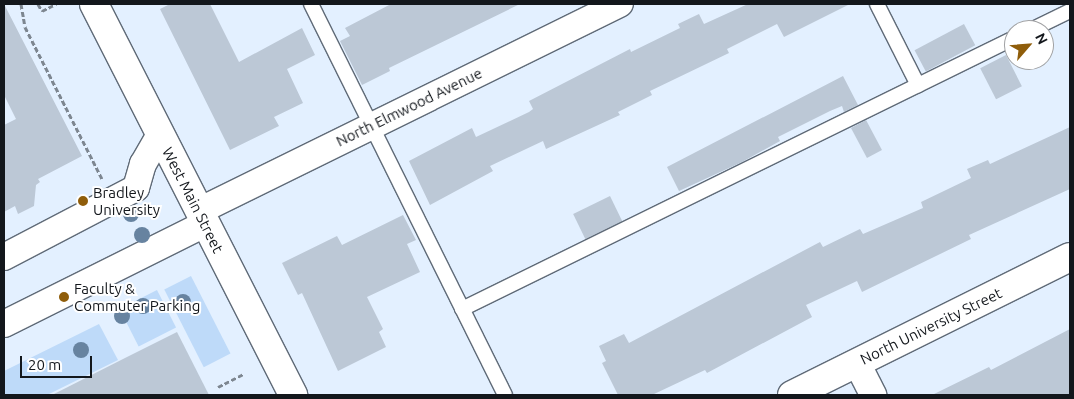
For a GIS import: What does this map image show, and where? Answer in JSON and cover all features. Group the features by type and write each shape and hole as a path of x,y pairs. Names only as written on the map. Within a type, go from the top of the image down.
{"main road":[{"name":"West Main Street","path":"94,4 293,395"},
{"name":"North University Street","path":"792,395 1070,257"}],"street":[{"name":"North Elmwood Avenue","path":"4,324 370,126 620,4"},
{"path":"4,257 136,188 143,164 160,135"},
{"path":"856,363 873,395"}],"lane":[{"path":"311,4 505,395"},
{"path":"877,4 918,85"},
{"path":"1052,20 1070,11"},
{"path":"462,309 1004,43"}],"path":[{"path":"21,4 25,26 103,182"},
{"path":"38,4 42,11 56,4"},
{"path":"218,387 243,374"}],"shaded area":[{"path":"191,276 230,354 204,367 164,290"},
{"path":"157,290 176,327 139,346 120,309"},
{"path":"99,324 118,360 47,395 4,395 4,371"}],"building":[{"path":"4,4 82,156 38,179 40,182 36,185 34,206 18,214 15,206 4,212 4,125 16,119 4,95"},
{"path":"170,4 210,4 239,62 302,28 315,55 287,69 303,103 274,117 279,126 230,150 160,9"},
{"path":"391,4 520,4 389,68 390,71 362,85 340,41 350,36 345,28"},
{"path":"748,4 850,4 784,37 777,24 727,49 729,53 650,91 652,95 618,112 620,115 546,149 543,141 490,166 493,171 430,205 409,161 472,128 476,137 529,112 533,109 529,101 630,49 631,52 680,28 678,24 699,14 704,24"},
{"path":"964,24 975,45 926,71 915,50"},
{"path":"1004,56 1004,70 1014,70 1022,86 996,99 980,68"},
{"path":"843,76 858,105 844,112 842,106 830,111 778,137 780,141 742,162 679,191 667,167"},
{"path":"866,120 882,150 867,158 851,128"},
{"path":"1070,127 1070,189 969,235 971,239 862,292 857,281 806,305 812,317 707,373 705,370 652,395 618,395 602,363 606,361 599,346 624,334 629,343 820,242 823,247 860,229 863,234 923,208 921,202 971,178 967,169 988,160 990,164"},
{"path":"610,196 622,221 585,239 573,214"},
{"path":"403,215 416,240 407,244 420,272 367,297 383,329 379,332 386,347 338,371 302,293 298,295 282,263 337,236 342,245"},
{"path":"1070,329 1070,395 932,395 989,367 991,370"},
{"path":"177,332 209,395 52,395 127,357"}],"place":[{"name":"Bradley University","path":"83,201"},
{"name":"Faculty & Commuter Parking","path":"64,297"}]}
